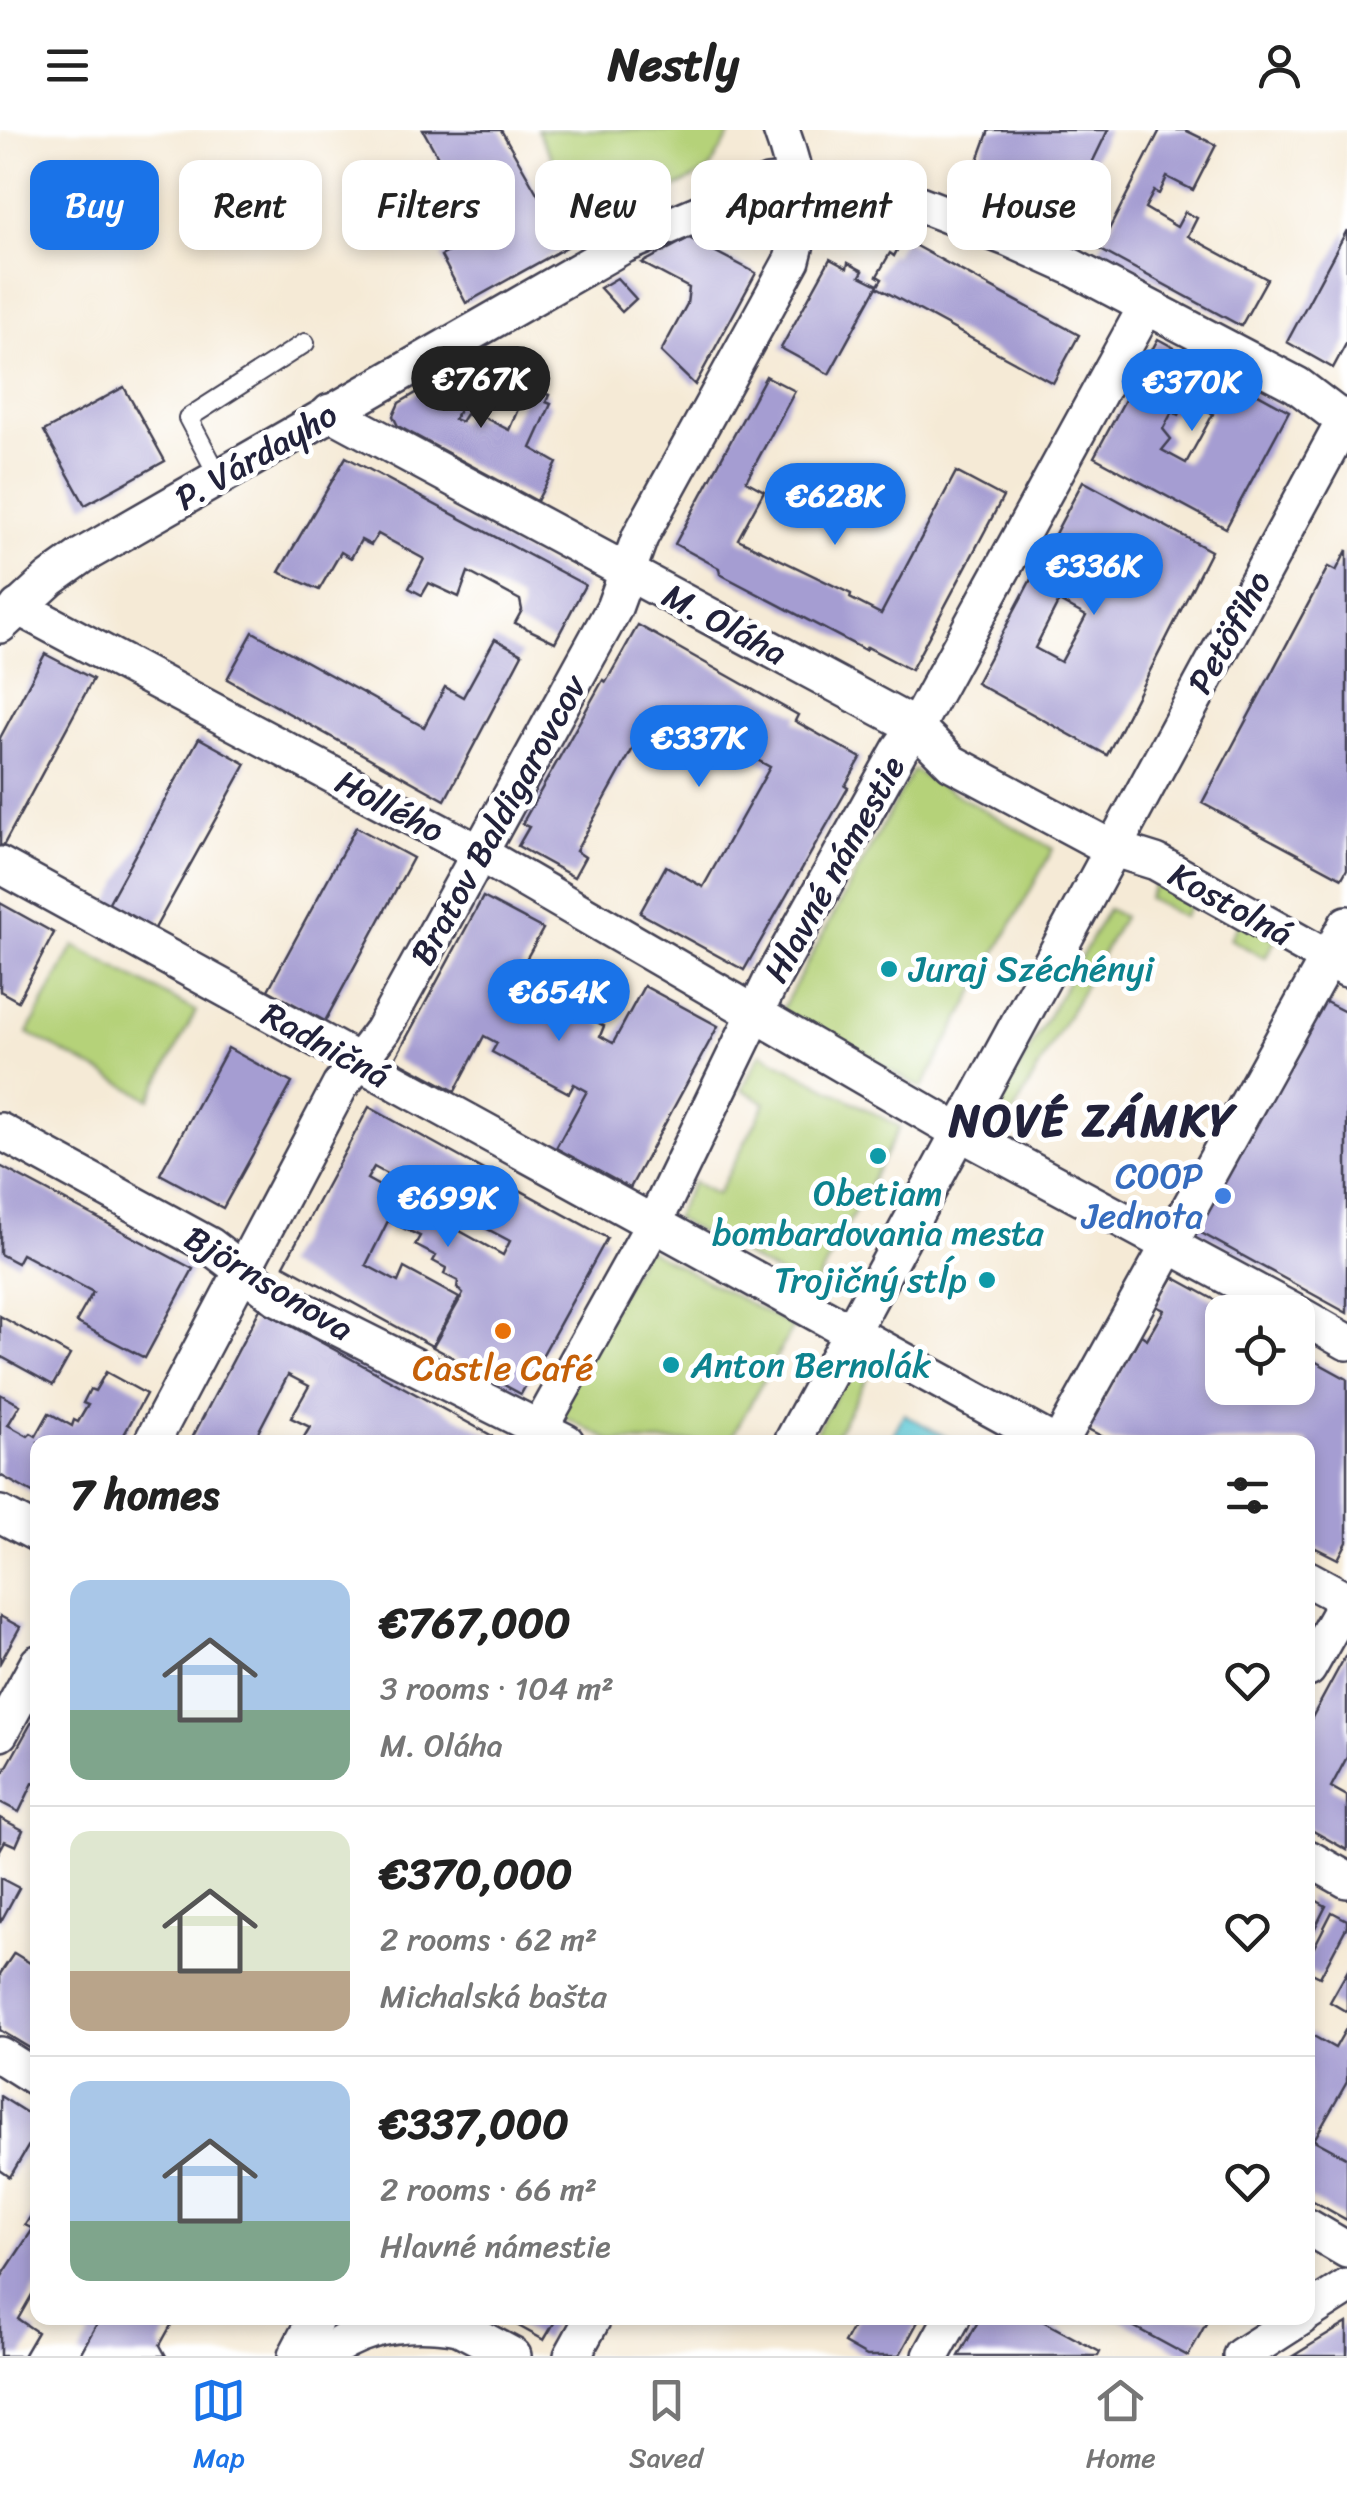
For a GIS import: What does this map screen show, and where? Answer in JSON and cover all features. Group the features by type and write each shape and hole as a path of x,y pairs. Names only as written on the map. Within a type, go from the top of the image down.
{"street":[{"name":"Bratov Baldigarovcov","path":"782,130 790,160"},
{"name":"P. Várdayho","path":"927,206 1010,239 1146,307 1296,385 1346,420"},
{"name":"P. Várdayho","path":"9,616 82,556 624,245 691,217"},
{"name":"Bratov Baldigarovcov","path":"156,1435 340,1086 382,1030 614,608 640,537 795,250"},
{"name":"Hlavné námestie","path":"548,1435 772,979 916,727 1146,307"},
{"name":"M. Oláha","path":"330,412 916,727 952,762 1111,848"},
{"name":"Petöfiho","path":"1111,848 1346,420"},
{"name":"Hollého","path":"9,616 479,854 756,1014"},
{"name":"Kostolná","path":"1111,848 1156,862 1338,963"},
{"path":"796,1435 1111,848"},
{"name":"Radničná","path":"0,866 653,1225"},
{"path":"1064,1435 1338,963 1347,924"},
{"name":"Hlavné námestie","path":"756,1014 961,1133 1263,1295"},
{"name":"Björnsonova","path":"0,1131 209,1244 277,1296 540,1435"},
{"path":"653,1225 1039,1435"},
{"name":"Hlavné námestie","path":"1315,1324 1347,1342"},
{"path":"0,1514 30,1530"},
{"path":"1315,1583 1347,1600 1315,1657"},
{"path":"0,1732 30,1678"},
{"path":"1315,1862 1347,1880"},
{"path":"0,2055 30,2074"},
{"path":"1315,2231 1347,2250"},
{"path":"1315,2307 1347,2286"},
{"path":"285,2325 287,2356"},
{"path":"296,2356 312,2325"},
{"path":"323,2356 339,2343 377,2328 402,2325"},
{"path":"456,2325 514,2356"},
{"path":"572,2356 589,2325"},
{"path":"930,2356 948,2325"},
{"path":"1241,2356 1289,2325"}],"lane":[{"path":"220,477 188,418 305,343"}],"green space":[{"path":"537,130 733,130 715,160 691,160 691,179 671,190 671,160 553,160"},
{"path":"913,770 1053,849 922,1088 781,1011"},
{"path":"1158,879 1194,898 1183,917 1148,898"},
{"path":"1108,909 1123,917 1010,1119 995,1111"},
{"path":"1240,920 1276,939 1265,958 1230,939"},
{"path":"74,946 196,1011 150,1099 28,1033"},
{"path":"761,1053 900,1127 812,1292 674,1218 693,1182 717,1195 766,1103 742,1089"},
{"path":"645,1248 793,1327 733,1435 599,1435 555,1412"},
{"path":"853,1365 869,1374 836,1435 814,1435"}],"water":[{"path":"904,1414 942,1435 893,1435"}],"building":[{"path":"423,130 501,130 535,190 535,250 561,250 466,303 441,256 452,250 515,250 515,160 440,160"},
{"path":"989,130 1108,130 1093,160 978,160"},
{"path":"1160,130 1185,130 1216,145 1193,190 1167,177 1159,194 1154,191 1145,208 1177,227 1185,212 1197,218 1188,236 1267,279 1241,326 1101,250 1111,250 1111,226"},
{"path":"1347,230 1347,342 1333,368 1287,342"},
{"path":"689,238 691,250 712,250 756,273 695,385 661,352 687,304 689,288 642,263"},
{"path":"897,250 923,250 1079,335 1053,383 877,287 882,279 877,276 890,253 894,256"},
{"path":"830,259 863,271 860,276 878,285 829,374 781,348"},
{"path":"617,278 636,299 622,312 600,288"},
{"path":"1158,339 1289,411 1226,528 1094,457","holes":["1196,404 1213,414 1186,463 1162,450 1171,439 1163,429 1172,412 1179,415 1181,410 1191,415"]},
{"path":"465,365 491,379 477,395 465,388 460,398 465,400 454,419 461,422 466,414 479,420 481,416 509,430 528,386 549,395 546,402 551,404 531,448 557,463 537,501 398,426 393,416 399,403"},
{"path":"766,376 795,391 746,481 764,491 738,539 851,594 850,598 881,614 956,472 1003,497 911,670 720,574 719,568 675,544"},
{"path":"124,387 165,461 85,505 44,431"},
{"path":"346,457 585,585 555,642 515,623 522,610 520,600 468,572 459,597 429,583 422,595 409,588 424,559 378,534 371,545 361,540 351,558 341,552 319,590 279,572"},
{"path":"1083,481 1211,551 1107,755 976,683","holes":["1059,601 1086,616 1061,662 1035,648"]},
{"path":"1347,550 1347,869 1342,878 1202,803 1328,567 1336,571"},
{"path":"638,625 798,715 795,721 861,758 845,786 848,788 744,970 640,913 666,866 703,887 770,767 735,748 729,759 651,716 576,851 585,857 574,877 518,846 529,827 522,824"},
{"path":"253,632 424,727 445,687 463,697 495,639 522,654 445,800 227,679"},
{"path":"45,654 93,679 3,846 0,738"},
{"path":"199,738 246,764 154,930 108,904"},
{"path":"356,827 413,858 325,1021 268,990"},
{"path":"483,897 543,929 510,988 524,995 529,985 604,1026 600,1036 613,1043 644,986 718,1026 630,1188 556,1148 587,1091 574,1084 569,1093 492,1052 497,1043 484,1036 455,1091 395,1059"},
{"path":"0,903 54,933 18,1001 0,991"},
{"path":"1320,999 1347,1013 1347,1313 1194,1229"},
{"path":"228,1048 292,1083 223,1208 160,1174"},
{"path":"369,1107 607,1238 521,1394 433,1347 463,1294 457,1288 458,1281 444,1274 446,1268 433,1261 436,1256 415,1245 420,1236 388,1221 366,1265 398,1282 404,1268 459,1298 432,1346 284,1265","holes":["374,1167 449,1208 447,1213 469,1226 472,1221 510,1241 503,1255 367,1179"]},
{"path":"0,1166 193,1269 145,1358 76,1322 93,1292 22,1254 17,1263 0,1254"},
{"path":"1173,1277 1206,1295 1205,1405 1315,1405 1315,1361 1347,1379 1347,1542 1338,1559 1315,1548 1315,1435 1100,1435 1088,1429 1141,1335 1147,1339 1164,1310 1156,1306"},
{"path":"260,1309 491,1435 305,1435 310,1427 291,1418 309,1386 288,1375 257,1435 194,1435"},
{"path":"0,1316 70,1355 53,1385 0,1356"},
{"path":"106,1372 146,1394 124,1435 37,1435 49,1413 72,1426 74,1420 78,1422 88,1405 83,1403 90,1389 95,1391"},
{"path":"0,1394 20,1405 8,1425 28,1436 31,1433 34,1435 30,1435 30,1492 0,1475"},
{"path":"0,1616 20,1627 0,1663"},
{"path":"1347,1653 1347,1757 1331,1787 1347,1796 1347,1850 1315,1832 1315,1712"},
{"path":"30,1725 30,1789 19,1812 0,1802 0,1779"},
{"path":"0,1818 23,1830 16,1846 5,1841 0,1850"},
{"path":"0,1878 19,1888 0,1923"},
{"path":"1315,1900 1326,1906 1315,1928"},
{"path":"1332,1912 1347,1920 1320,1977 1315,1974 1315,1945"},
{"path":"14,1953 30,1963 30,2048 0,2030 0,1974"},
{"path":"1347,1972 1347,2012 1330,2002"},
{"path":"1347,2027 1347,2082 1315,2138 1315,2037 1335,2048"},
{"path":"0,2096 30,2115 30,2143 10,2177 0,2170"},
{"path":"1315,2141 1347,2158 1347,2220 1315,2202"},
{"path":"30,2234 30,2298 18,2319 37,2332 23,2356 0,2356 0,2279"},
{"path":"1347,2323 1347,2356 1293,2356 1314,2343"},
{"path":"96,2325 171,2325 160,2345 166,2356 79,2356"},
{"path":"517,2325 553,2325 544,2340"},
{"path":"854,2325 916,2325 899,2356 867,2356 844,2343"},
{"path":"976,2325 1050,2325 1100,2352 1098,2356 959,2356"},
{"path":"1131,2325 1205,2325 1188,2356"}],"place":[{"name":"Juraj Széchényi","path":"889,969"},
{"name":"Obetiam bombardovania mesta","path":"878,1156"},
{"name":"COOP Jednota","path":"1223,1196"},
{"name":"Trojičný stĺp","path":"987,1280"},
{"name":"Castle Café","path":"503,1331"},
{"name":"Anton Bernolák","path":"671,1365"}],"district":[{"name":"NOVÉ ZÁMKY","path":"1093,1121"}]}
